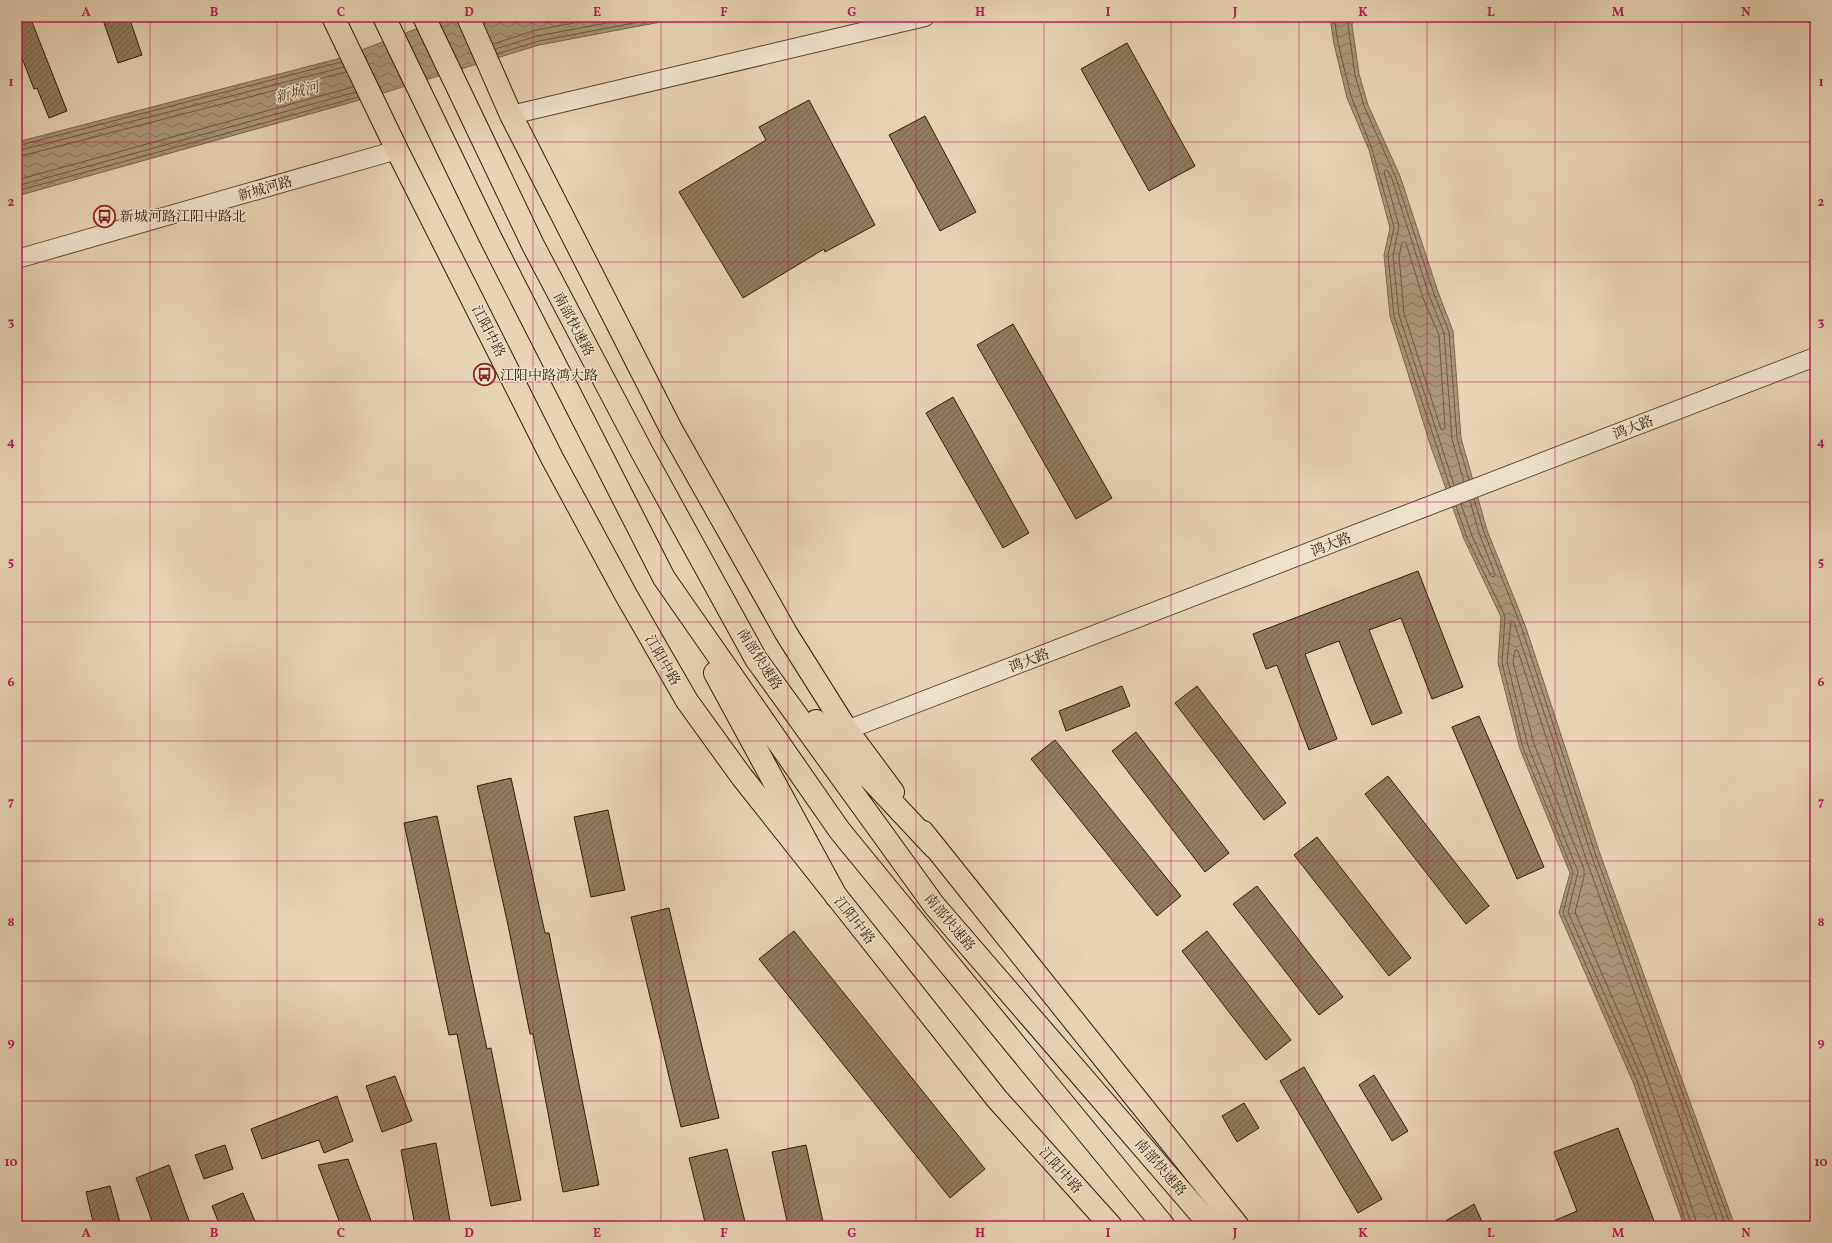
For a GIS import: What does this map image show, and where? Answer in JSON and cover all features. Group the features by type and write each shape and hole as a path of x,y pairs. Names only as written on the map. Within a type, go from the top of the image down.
{"main road":[{"name":"江阳中路","path":"333,17 397,150 552,458 626,595 684,695 742,777 997,1099 1111,1226"},
{"name":"南部快速路","path":"385,17 490,237 664,578 840,831 1164,1226"},
{"name":"南部快速路","path":"424,17 544,265 642,452 756,659 934,905 1211,1226"},
{"path":"468,17 511,115 671,429 786,633 847,730 934,847 1238,1226"},
{"path":"664,578 836,896"},
{"path":"756,659 934,847"}],"street":[{"path":"511,115 925,17"},
{"name":"新城河路","path":"17,259 397,150"},
{"name":"鸿大路","path":"847,730 1815,357"}],"water":[{"name":"新城河","path":"447,17 687,17 539,45 367,98 17,196 17,142 341,58"},
{"path":"1330,17 1353,17 1352,25 1359,74 1368,105 1400,176 1438,292 1453,331 1461,438 1487,530 1526,628 1600,854 1735,1226 1684,1226 1633,1082 1559,913 1570,873 1520,749 1498,663 1501,617 1464,539 1431,447 1390,316 1384,255 1390,228 1369,150 1347,98 1334,44"}],"building":[{"path":"17,17 30,17 67,111 49,118 37,88 34,89 17,45"},
{"path":"102,17 129,17 142,55 118,63"},
{"path":"1127,43 1195,166 1149,191 1081,69"},
{"path":"809,100 875,225 825,252 824,249 743,298 679,192 766,140 759,127"},
{"path":"925,116 976,212 940,231 889,135"},
{"path":"1013,324 1112,498 1076,519 977,345"},
{"path":"953,397 1029,533 1003,548 926,413"},
{"path":"1418,571 1463,687 1432,699 1401,618 1369,630 1402,713 1372,725 1339,641 1305,654 1337,739 1309,750 1277,665 1266,669 1253,634"},
{"path":"1122,686 1130,706 1066,731 1059,711"},
{"path":"1197,686 1286,803 1264,820 1175,703"},
{"path":"1479,716 1544,867 1517,879 1452,727"},
{"path":"1136,732 1229,853 1205,872 1112,751"},
{"path":"1055,740 1181,896 1157,916 1031,759"},
{"path":"1388,776 1489,906 1466,924 1365,794"},
{"path":"511,778 545,933 549,933 599,1185 563,1192 533,1034 530,1034 508,925 477,786"},
{"path":"608,810 625,890 591,897 574,817"},
{"path":"437,816 487,1049 491,1048 521,1200 491,1206 457,1034 449,1035 404,823"},
{"path":"1317,837 1411,958 1389,976 1294,855"},
{"path":"1257,886 1343,997 1319,1015 1233,904"},
{"path":"669,908 719,1118 681,1127 631,917"},
{"path":"794,931 985,1169 950,1198 759,959"},
{"path":"1207,931 1291,1040 1266,1060 1182,951"},
{"path":"1304,1067 1382,1199 1358,1213 1280,1081"},
{"path":"1374,1075 1408,1131 1392,1141 1359,1085"},
{"path":"395,1076 412,1121 382,1132 366,1086"},
{"path":"337,1096 353,1141 324,1153 319,1140 262,1159 251,1129"},
{"path":"1244,1103 1259,1128 1237,1142 1222,1116"},
{"path":"1618,1128 1656,1226 1542,1226 1577,1211 1554,1152"},
{"path":"436,1143 451,1226 415,1226 401,1150"},
{"path":"225,1145 233,1169 204,1179 195,1155"},
{"path":"806,1145 824,1226 788,1226 772,1152"},
{"path":"727,1149 746,1226 706,1226 689,1158"},
{"path":"348,1159 373,1226 341,1226 318,1165"},
{"path":"169,1165 191,1226 154,1226 136,1178"},
{"path":"110,1186 121,1226 94,1226 86,1192"},
{"path":"243,1193 257,1226 220,1226 212,1206"},
{"path":"1474,1204 1484,1226 1437,1226"}],"place":[{"name":"新城河路江阳中路北","path":"104,216"},
{"name":"江阳中路鸿大路","path":"484,375"}]}
